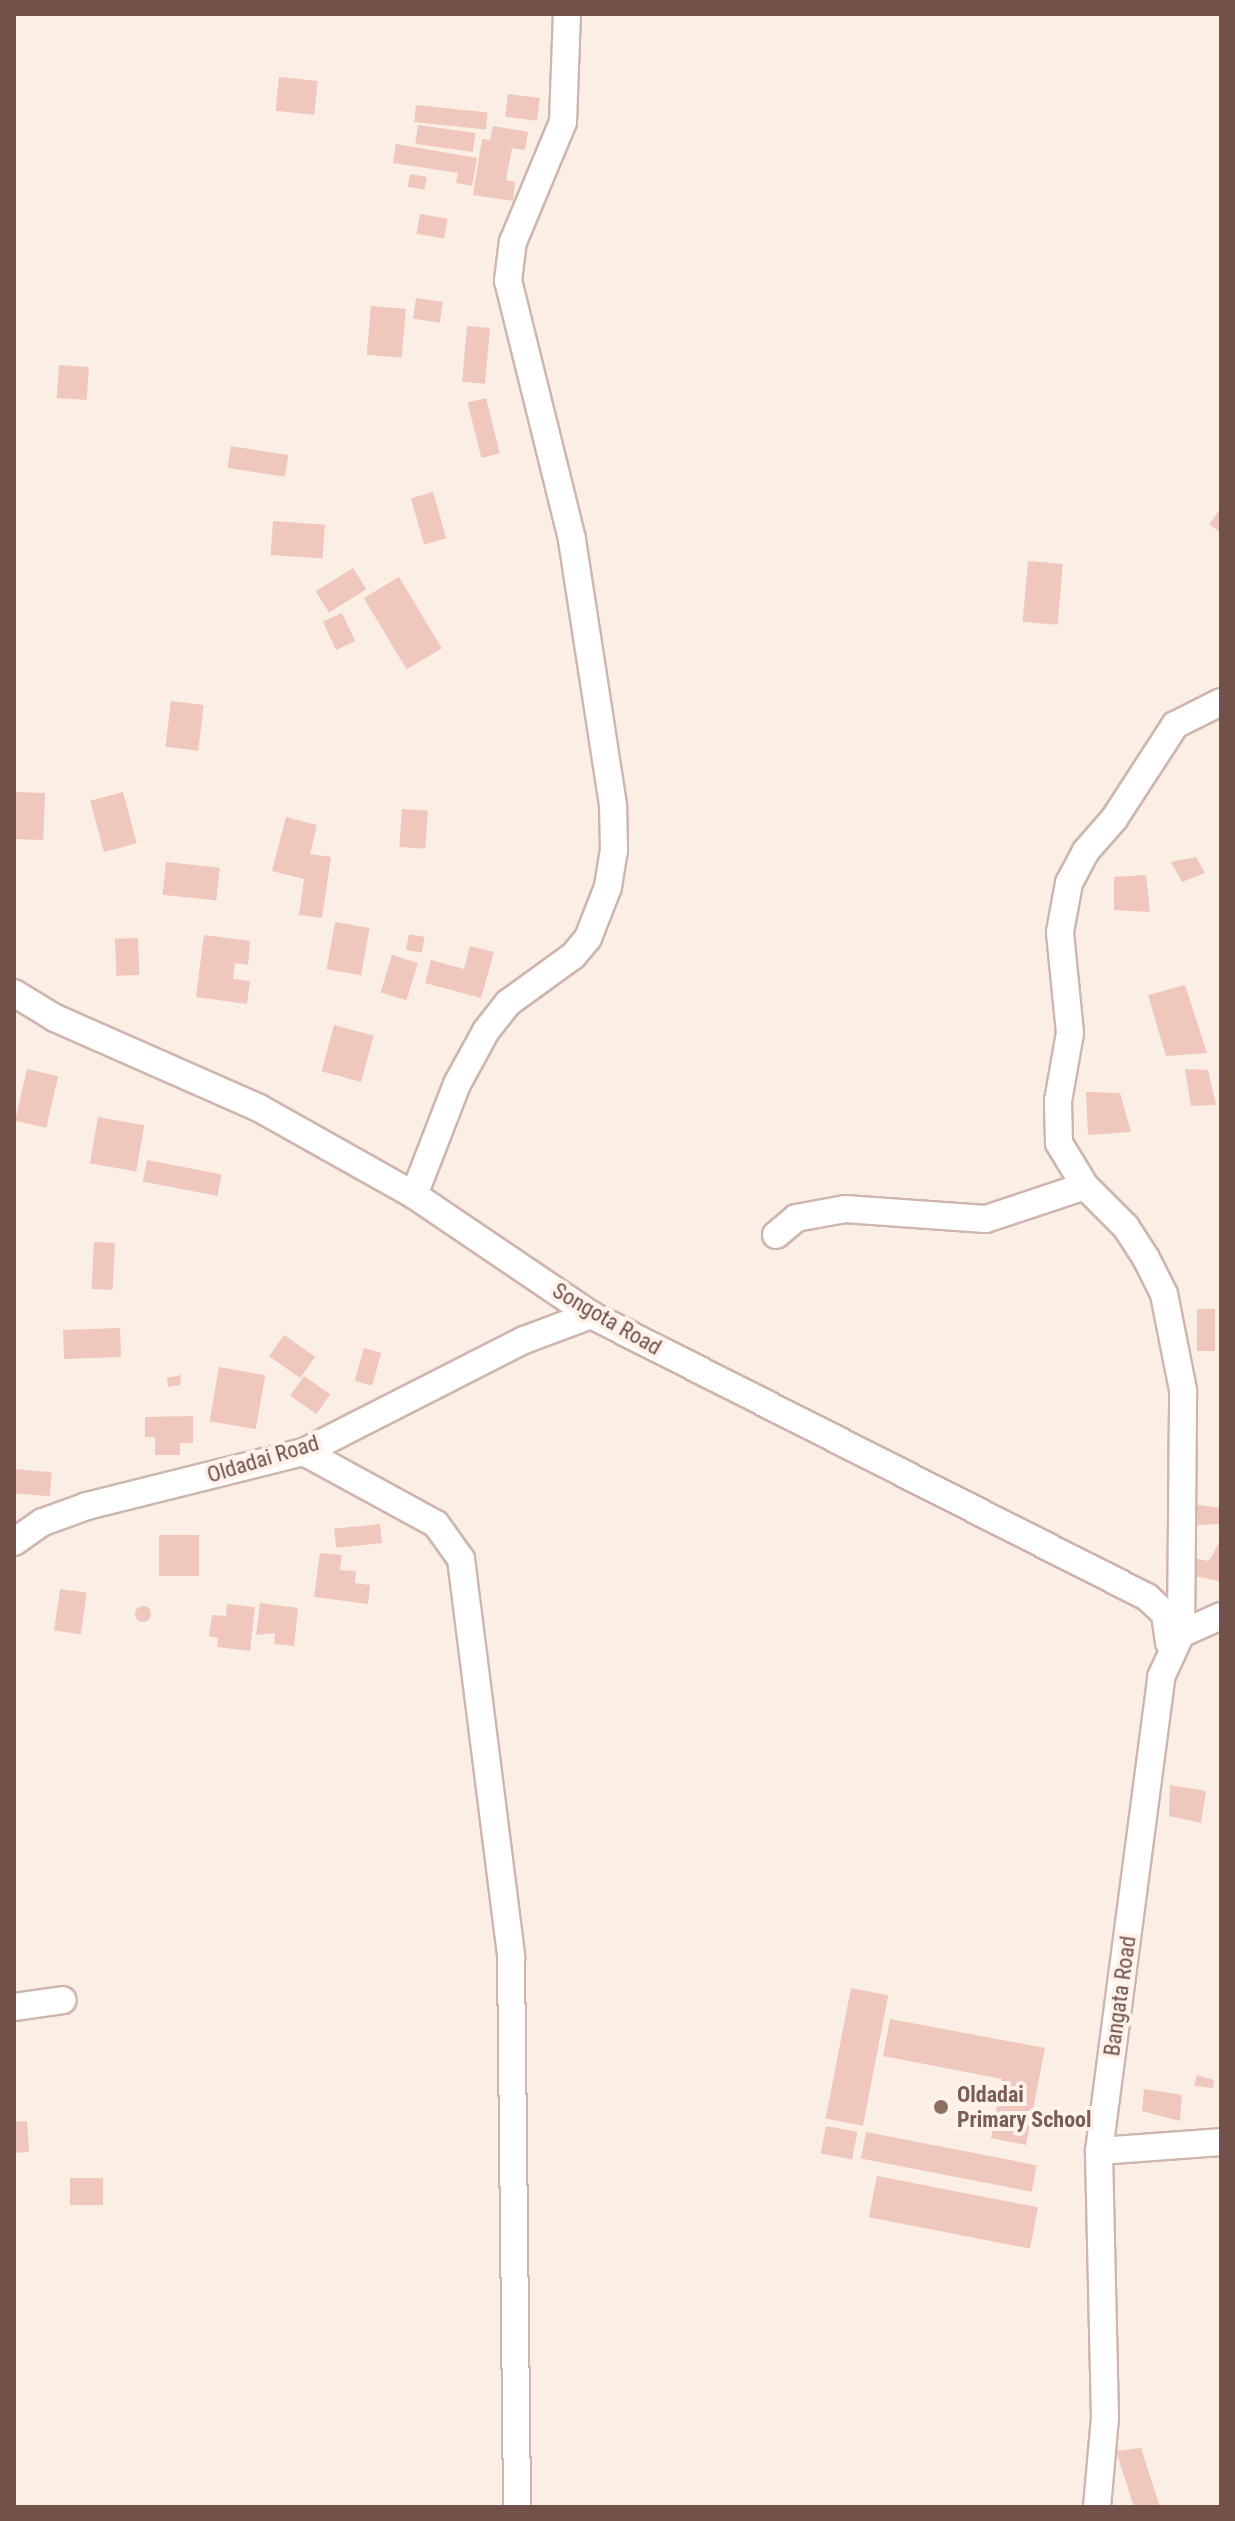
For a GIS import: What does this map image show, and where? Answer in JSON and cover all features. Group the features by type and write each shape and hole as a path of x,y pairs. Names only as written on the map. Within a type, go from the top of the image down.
{"street":[{"path":"414,1195 457,1084 486,1031 508,1003 573,956 588,938 608,887 614,851 613,805 572,539 508,281 513,242 563,122 567,14"},
{"path":"1221,702 1175,725 1114,819 1086,851 1066,896 1060,932 1070,1059 1056,1124 1059,1143 1085,1186 1126,1227 1164,1294 1183,1390 1181,1634 1221,1616"},
{"name":"Songota Road","path":"14,993 55,1018 259,1108 414,1195 591,1315 1147,1597 1165,1614 1170,1658"},
{"path":"776,1235 796,1218 845,1209 986,1219 1085,1186"},
{"name":"Oldadai Road","path":"14,1542 43,1522 87,1506 304,1452 524,1340 591,1315"},
{"path":"304,1452 436,1524 461,1559 511,1957 517,2507"},
{"name":"Bangata Road","path":"1097,2507 1105,2418 1099,2151 1161,1677 1181,1634"},
{"path":"14,2007 63,2000"},
{"path":"1099,2151 1221,2142"}],"building":[{"path":"279,77 318,81 314,115 275,111"},
{"path":"508,94 540,98 537,121 505,117"},
{"path":"416,105 488,113 486,129 414,122"},
{"path":"418,125 475,133 473,152 415,144"},
{"path":"493,126 528,132 525,150 512,148 506,180 515,182 513,201 473,195 482,139 490,140"},
{"path":"396,144 477,158 472,186 456,183 458,173 393,163"},
{"path":"410,174 427,177 424,190 408,187"},
{"path":"420,214 448,219 444,239 417,234"},
{"path":"416,298 443,302 440,323 413,319"},
{"path":"371,306 406,309 402,358 367,355"},
{"path":"467,326 490,328 485,384 462,382"},
{"path":"59,365 89,367 87,400 57,398"},
{"path":"486,398 500,453 481,458 468,403"},
{"path":"231,446 288,455 285,477 228,468"},
{"path":"433,492 446,538 424,544 411,498"},
{"path":"1221,508 1221,533 1209,524"},
{"path":"273,521 325,525 323,559 271,555"},
{"path":"1028,561 1063,564 1058,625 1023,622"},
{"path":"353,568 366,589 329,613 316,591"},
{"path":"399,577 442,648 407,669 364,598"},
{"path":"342,613 355,641 336,650 323,622"},
{"path":"171,701 204,705 198,751 165,747"},
{"path":"14,792 45,793 43,840 14,839"},
{"path":"123,792 137,843 104,852 90,801"},
{"path":"402,809 428,811 425,849 399,847"},
{"path":"286,817 317,825 310,854 331,857 322,918 299,915 304,879 272,871"},
{"path":"1196,857 1205,873 1182,882 1171,862"},
{"path":"166,862 220,868 216,900 163,895"},
{"path":"1146,875 1150,912 1114,910 1114,877"},
{"path":"335,922 369,928 361,975 327,969"},
{"path":"409,934 425,937 422,953 406,950"},
{"path":"204,935 250,941 248,965 235,963 233,979 250,981 247,1004 196,997"},
{"path":"138,938 139,975 116,976 115,939"},
{"path":"470,946 494,952 481,998 425,983 431,960 464,969"},
{"path":"392,955 418,963 406,1000 381,992"},
{"path":"1185,985 1207,1053 1166,1056 1148,995"},
{"path":"334,1025 374,1036 361,1082 322,1071"},
{"path":"27,1069 58,1076 46,1128 15,1121"},
{"path":"1185,1069 1208,1070 1216,1105 1191,1106"},
{"path":"1086,1092 1120,1093 1131,1132 1088,1135"},
{"path":"98,1117 144,1125 136,1171 90,1163"},
{"path":"147,1160 222,1175 217,1196 143,1182"},
{"path":"94,1242 115,1243 113,1290 92,1289"},
{"path":"1197,1309 1215,1309 1215,1351 1197,1351"},
{"path":"120,1328 121,1357 64,1359 63,1330"},
{"path":"284,1335 315,1357 300,1378 269,1356"},
{"path":"364,1348 381,1353 372,1386 355,1381"},
{"path":"219,1367 265,1375 256,1429 209,1421"},
{"path":"181,1375 180,1385 168,1387 167,1378"},
{"path":"304,1376 330,1394 316,1414 290,1396"},
{"path":"193,1416 193,1443 180,1443 180,1455 155,1455 155,1437 145,1437 145,1417"},
{"path":"14,1469 52,1472 50,1496 14,1493"},
{"path":"1193,1504 1221,1508 1221,1524 1197,1525"},
{"path":"380,1524 382,1543 336,1548 334,1529"},
{"path":"159,1535 199,1535 199,1576 159,1576"},
{"path":"1221,1539 1219,1581 1180,1573 1180,1556 1209,1561"},
{"path":"320,1553 342,1555 340,1570 356,1571 355,1583 370,1585 368,1604 314,1597"},
{"path":"60,1589 87,1593 81,1634 54,1631"},
{"path":"260,1603 298,1608 294,1646 274,1644 275,1633 256,1635"},
{"path":"227,1604 255,1607 250,1651 217,1647 218,1638 209,1636 212,1615 226,1616"},
{"path":"143,1606 151,1614 143,1622 135,1614"},
{"path":"1170,1785 1206,1791 1201,1823 1169,1816"},
{"path":"851,1988 888,1995 863,2126 826,2119"},
{"path":"890,2019 1045,2048 1026,2145 991,2138 1002,2079 883,2056"},
{"path":"1197,2075 1214,2080 1213,2088 1194,2086"},
{"path":"1144,2089 1182,2095 1180,2121 1142,2111"},
{"path":"27,2121 29,2152 16,2153 14,2122"},
{"path":"826,2126 857,2132 852,2160 821,2153"},
{"path":"866,2132 1037,2165 1032,2192 861,2159"},
{"path":"877,2176 1038,2207 1030,2249 869,2217"},
{"path":"70,2178 103,2178 103,2205 70,2205"},
{"path":"1141,2448 1160,2507 1134,2507 1116,2451"}],"place":[{"name":"Oldadai Primary School","path":"941,2107"}]}
